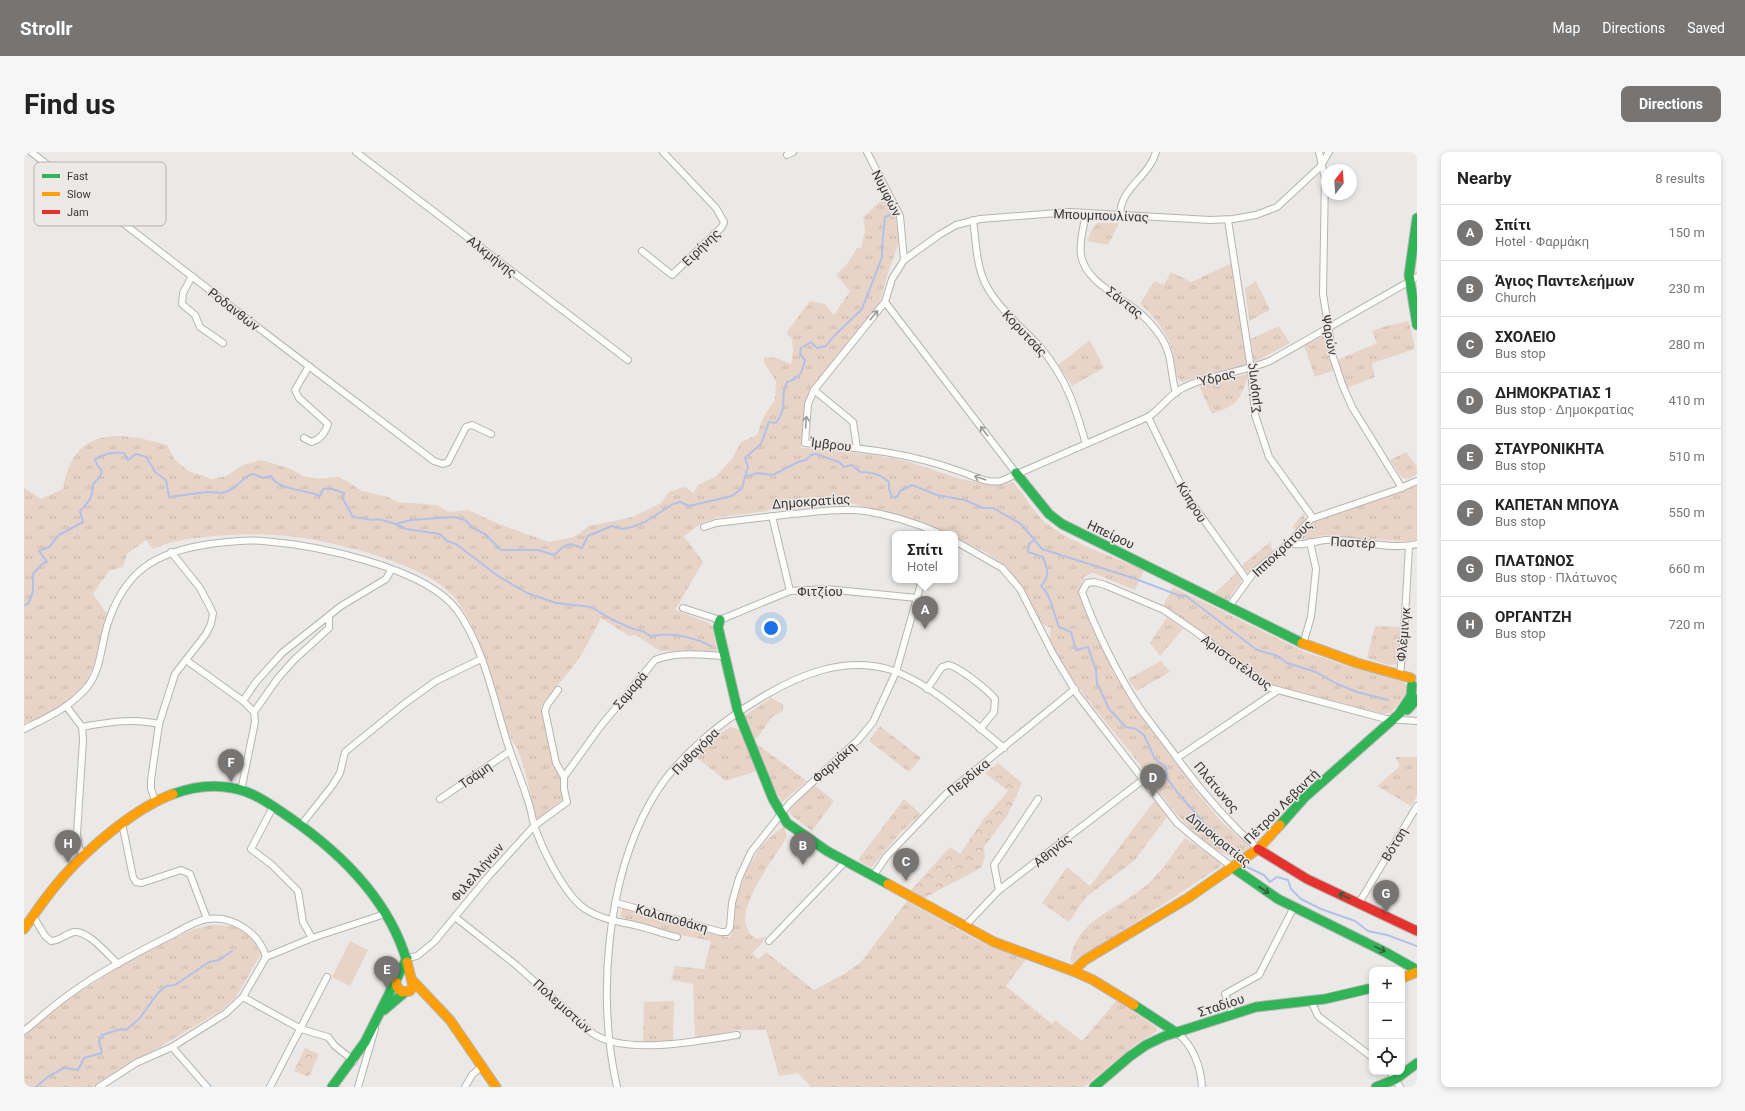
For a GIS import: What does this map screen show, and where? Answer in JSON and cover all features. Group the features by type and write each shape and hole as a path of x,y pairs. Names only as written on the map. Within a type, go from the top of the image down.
{"street":[{"name":"Ροδανθών","path":"31,152 44,162"},
{"name":"Αλκμήνης","path":"356,152 628,360"},
{"name":"Ειρήνης","path":"642,251 672,275 722,227 724,222 716,208 663,152"},
{"path":"787,155 793,152"},
{"name":"Νυμφών","path":"867,152 899,212 902,226 904,260"},
{"name":"Ψαρών","path":"1319,152 1322,164"},
{"name":"Μπουμπουλίνας","path":"1322,164 1329,152"},
{"path":"1120,215 1121,201 1150,167 1155,153"},
{"name":"Μπουμπουλίνας","path":"885,302 892,280 904,260 948,230 973,220 1010,216 1086,213 1228,220 1256,216 1277,208 1321,165"},
{"name":"Ψαρών","path":"1325,200 1323,289 1327,328 1336,367 1347,397 1402,488"},
{"name":"Σάντας","path":"1086,213 1081,246 1081,256 1084,264 1099,282 1142,314 1161,336 1170,356 1176,393"},
{"path":"1417,218 1410,259 1417,325"},
{"name":"Κορυτσάς","path":"973,220 980,266 987,286 1001,307 1032,339 1056,368 1070,392 1086,444"},
{"name":"Σμύρνης","path":"1228,220 1251,369 1254,408 1268,453 1313,518"},
{"name":"Ροδανθών","path":"127,226 438,463 446,464 450,460 466,427 472,425 491,434"},
{"path":"192,276 183,293 181,300 182,304 195,315 200,327 223,343"},
{"name":"Ύδρας","path":"1016,473 1148,417 1176,393 1199,381 1251,369 1270,361 1413,279"},
{"name":"Ίμβρου","path":"885,302 814,390 808,404 805,443 857,448 908,456 991,481 1001,481 1016,473"},
{"name":"Ηπείρου","path":"885,302 1016,473 1049,514 1062,524 1173,578 1228,608 1304,644 1400,675 1414,681"},
{"path":"304,438 311,442 317,441 326,431 328,424 299,398 295,390 309,366"},
{"path":"814,390 853,422 857,448"},
{"name":"Κύπρου","path":"1148,417 1186,495 1248,580"},
{"name":"Ιπποκράτους","path":"1228,608 1248,580 1262,565 1289,543 1313,518 1402,488 1417,481"},
{"name":"Δημοκρατίας","path":"704,527 716,522 833,510 863,511 894,516 933,531"},
{"path":"772,516 790,591"},
{"path":"24,729 67,707 89,684 96,670 107,626 115,605 127,585 141,569 159,556 171,552 225,542 257,540 292,543 326,550 391,570 428,585 442,595 456,609 465,624 481,659 495,698 510,751 528,801 534,826 554,868 567,889 580,905 591,912 613,921 677,937"},
{"name":"Παστέρ","path":"1289,543 1295,544 1337,540 1409,546 1417,544"},
{"path":"1304,644 1311,617 1316,569 1310,542"},
{"name":"Δημοκρατίας","path":"958,543 1002,568 1020,589 1047,644 1075,689 1177,823 1262,889 1294,907 1403,962 1417,971"},
{"name":"Φλέμινγκ","path":"1400,675 1409,546"},
{"path":"155,800 151,786 159,724 175,674 195,646 206,634 211,624 213,613 200,588 171,552"},
{"path":"243,701 256,682 275,660 329,616 386,579 391,570"},
{"name":"Αριστοτέλους","path":"1089,582 1098,582 1164,610 1196,632 1263,684 1277,691 1417,721"},
{"name":"Πλάτωνος","path":"1089,582 1082,592 1101,636 1138,705 1192,779 1238,831 1258,849 1307,879 1417,931"},
{"name":"Φαρμάκη","path":"727,932 730,928 732,903 739,878 751,852 793,800 866,732 876,716 896,672 921,583"},
{"name":"Φιτζίου","path":"720,620 790,591 826,589 916,598"},
{"path":"683,608 720,620 718,627 738,712 781,815 786,823 799,833 846,861 994,942 1073,971 1116,993 1177,1033 1186,1041 1196,1060 1200,1072 1202,1087"},
{"path":"254,712 278,678 294,660 329,628 329,616"},
{"name":"Σαμαρά","path":"564,777 600,727 655,660 665,656 680,654 724,656"},
{"path":"301,825 332,786 340,773 345,752 404,704 436,681 481,659"},
{"path":"186,660 243,701 254,712 255,722 241,791"},
{"name":"Πυθαγόρα","path":"617,1087 610,1041 608,970 613,921 625,861 633,838 652,800 679,764 709,735 738,712 781,686 819,670 843,666 866,665 896,672 927,689 1004,748"},
{"path":"927,689 942,667 948,665 955,668 991,694 995,699 996,706 994,712 980,729"},
{"name":"Πέτρου Λεβαντή","path":"1396,717 1411,696 1414,681"},
{"name":"Περδίκα","path":"873,876 886,857 946,794 1075,689"},
{"path":"558,690 547,705 545,711 556,763 564,777"},
{"path":"1177,758 1277,691"},
{"name":"Πέτρου Λεβαντή","path":"1073,971 1085,960 1188,898 1258,849 1304,798 1396,717 1407,710 1417,699"},
{"path":"67,707 82,726 83,740 77,834 79,848 83,855"},
{"path":"82,726 115,721 147,721 159,724"},
{"name":"Τσάμη","path":"440,799 510,751"},
{"name":"Φιλελλήνων","path":"407,958 417,956 429,946 534,826 567,802 564,789 564,777"},
{"name":"Αθηνάς","path":"965,926 999,890 1144,780"},
{"path":"24,929 66,873 83,855 122,823 155,800 176,793 204,787 226,787 241,791 273,807 301,825 328,846 351,868 378,901 398,936 407,958 413,980 412,989 406,992 380,1016 358,1087"},
{"path":"999,890 994,865 1038,799"},
{"name":"Βότση","path":"1360,903 1417,806"},
{"path":"273,807 252,849 298,891 303,922 312,938"},
{"path":"1410,818 1417,820"},
{"path":"122,823 133,877 136,882 142,883 181,870 186,871 190,874 207,919"},
{"path":"768,941 846,861"},
{"name":"Καλαποθάκη","path":"617,903 721,932 727,932"},
{"path":"1233,1014 1225,994 1259,975 1294,907"},
{"path":"99,1087 136,1063 172,1046 226,1013 243,997 266,957 312,938 385,914"},
{"path":"33,916 45,936 51,941 57,941 71,933 78,932 87,935 118,964"},
{"name":"Πολεμιστών","path":"455,917 516,965 592,1033 610,1041 667,1046 737,1035"},
{"path":"24,1031 74,990 141,950 207,919 231,921 241,926 258,940 266,957"},
{"path":"332,1087 346,1072 380,1016 407,958"},
{"path":"1403,962 1405,967"},
{"path":"1405,977 1417,971"},
{"path":"398,979 407,975 431,1002 450,1020 496,1087"},
{"path":"270,1087 327,977"},
{"path":"1405,979 1417,978"},
{"path":"398,979 398,989 431,1002"},
{"name":"Σταδίου","path":"1094,1087 1140,1049 1160,1038 1233,1014 1263,1006 1310,1002 1369,989"},
{"path":"243,997 301,1029 328,1037 335,1046 354,1060"},
{"path":"1310,1002 1318,1016 1369,1055"},
{"path":"172,1046 207,1087"},
{"path":"1376,1087 1395,1079 1417,1063"},
{"path":"465,1087 472,1075 482,1066"}],"green space":[{"path":"885,197 895,214 899,242 880,302 811,390 805,402 801,448 864,454 901,460 972,482 1000,484 1013,482 1041,519 1056,530 1067,537 1093,549 1144,570 1135,590 1093,573 1085,576 1079,591 1113,672 1140,715 1196,791 1220,820 1251,849 1231,857 1215,849 1187,826 1067,670 1049,640 1051,628 1040,623 1019,582 1005,565 985,552 958,538 958,531 942,531 915,520 833,497 799,498 767,511 720,517 703,522 684,536 703,562 675,610 709,623 712,626 717,651 660,651 635,635 629,636 601,618 579,658 541,707 553,762 562,783 563,799 537,820 522,761 502,716 487,666 475,633 458,602 437,582 410,568 369,553 324,542 277,535 254,534 199,538 166,544 153,549 146,540 127,554 123,567 109,571 93,594 107,614 103,625 97,656 87,681 61,708 24,724 24,488 41,499 63,489 68,469 76,454 87,444 100,438 115,436 149,440 167,445 175,460 188,471 212,479 226,476 243,465 261,460 291,469 303,476 318,479 337,477 347,481 362,491 388,497 398,502 437,505 449,512 468,510 499,524 549,542 574,537 589,526 633,517 661,503 669,492 684,487 694,493 698,485 715,477 732,459 741,442 757,435 764,416 775,400 776,381 764,363 764,357 777,358 791,364 793,350 792,338 786,333 810,301 825,304 834,315 850,291 836,275 847,264 857,248 861,249 865,230 863,217"},
{"path":"1097,223 1119,223 1108,245 1087,241 1092,229"},
{"path":"1232,263 1247,366 1209,373 1182,382 1179,380 1176,373 1173,353 1168,339 1156,320 1140,304 1154,281 1164,285 1171,272 1191,282"},
{"path":"1256,281 1270,310 1249,321 1245,288"},
{"path":"1409,321 1415,349 1372,363 1375,377 1347,388 1337,360 1377,343 1372,331"},
{"path":"1279,326 1290,343 1254,363 1251,339"},
{"path":"1325,335 1334,370 1315,377 1304,346"},
{"path":"1090,340 1104,368 1072,386 1058,365"},
{"path":"1247,374 1248,376 1240,397 1232,405 1212,414 1199,386"},
{"path":"1406,452 1417,466 1417,474 1409,479 1402,478 1390,460"},
{"path":"1417,484 1417,540 1407,542 1326,535 1298,540 1297,538 1315,521 1393,494"},
{"path":"1304,513 1305,519 1298,531 1292,527"},
{"path":"1270,542 1273,551 1248,573 1242,565"},
{"path":"1237,572 1242,580 1227,601 1214,594"},
{"path":"1173,587 1305,652 1344,665 1403,681 1407,686 1407,693 1391,713 1383,714 1270,685 1163,606"},
{"path":"1167,617 1183,629 1160,656 1150,643"},
{"path":"1375,626 1401,627 1398,664 1388,665 1367,658"},
{"path":"1161,661 1170,672 1137,691 1128,679"},
{"path":"771,698 783,704 783,711 771,718 758,737 754,739 744,716"},
{"path":"880,726 921,758 909,772 869,741"},
{"path":"731,727 740,730 757,771 726,781 695,756 722,732"},
{"path":"757,744 807,781 782,802 773,786"},
{"path":"1395,757 1417,757 1417,796 1411,806 1377,786 1400,766"},
{"path":"998,763 1022,783 1007,816 984,847 985,857 981,868 924,898 911,890 950,847 960,854 983,820 1008,791 985,773"},
{"path":"815,785 834,801 812,831 792,816 789,811 801,797"},
{"path":"904,799 921,814 899,834 871,868 858,860"},
{"path":"1155,800 1167,817 1134,861 1086,897 1069,922 1042,903 1067,867 1090,886"},
{"path":"784,827 787,837 755,888 750,899 745,922 750,934 758,939 766,936 762,943 752,953 758,959 766,952 814,990 844,974 861,962 907,901 971,937 994,948 1027,958 1006,986 1052,1024 1055,1020 1082,1041 1117,1000 1157,1028 1157,1031 1136,1044 1084,1087 811,1087 798,1073 779,1076 766,1030 738,1030 695,1039 693,984 671,980 675,966 704,969 711,941 685,936 620,917 622,909 626,907 730,938 734,925 736,901 747,869 759,849 775,833"},
{"path":"1185,838 1219,861 1221,866 1100,946 1071,963 1073,948 1089,925 1151,881"},
{"path":"211,925 230,926 242,930 251,938 261,954 236,997 222,1010 92,1087 24,1087 24,1033 58,1006 123,963 194,929"},
{"path":"350,941 368,950 350,986 332,977"},
{"path":"674,1001 673,1042 643,1042 644,1002"},
{"path":"305,1048 319,1054 309,1077 294,1071"}],"waterway":[{"path":"745,477 748,467 745,458 761,444 769,422 776,423 780,417 787,382 798,377 803,368 805,360 800,354 801,348 811,342 817,348 826,346 834,336 862,309 882,257 885,217 893,213"},
{"path":"24,605 28,604 33,592 33,574 42,564 47,562 39,551 49,547 59,535 83,522 80,511 90,499 93,484 100,477 102,471 97,465 95,459 109,453 124,453 128,460 136,454 146,457 156,473 166,480 169,497 207,492 223,493 232,489 249,475 253,474 263,478 271,476 275,481 286,487 320,496 323,489 332,489 344,493 343,499 353,517 373,520 378,519 396,524 411,520 453,517 465,520 473,528 485,534 501,550 538,550 554,555 563,547 571,544 582,548 588,536 612,526 622,529 645,522 673,504 680,502 689,506 732,496 742,488 745,477 757,473 773,475 798,462 806,460 811,455 816,454 839,462 844,467 852,465 860,472 879,475 889,482 889,489 892,497 897,497 900,491 912,485 937,495 965,500 983,508 993,508 1021,524 1042,549 1133,578 1178,595 1186,596 1257,650 1278,656 1287,663 1316,672 1335,683 1357,692 1388,700"},
{"path":"397,525 406,529 440,534 447,541 456,544 498,576 527,593 556,603 591,607 611,619 633,629 643,631 650,636 666,634 689,637 711,646"},
{"path":"1035,539 1029,544 1028,552 1043,557 1045,561 1047,576 1041,586 1048,595 1059,627 1071,632 1076,650 1088,647 1096,670 1097,683 1109,709 1126,727 1136,729 1144,735 1155,759 1166,767 1167,778 1177,792 1233,853"},
{"path":"1247,867 1264,875 1270,882 1277,877 1288,880 1291,889 1301,899 1321,909 1355,921 1368,931 1387,935 1417,946"},
{"path":"36,1087 49,1076 64,1068 78,1070 84,1058 102,1053 99,1041 102,1035 121,1029 126,1030 140,1018 157,994 166,986 175,985 209,962 219,960 232,951"}],"traffic: fast":[{"path":"1417,218 1409,275 1417,325"},
{"path":"1016,473 1049,514 1062,524 1302,643"},
{"path":"720,620 718,627 738,712 773,799 787,823 827,851 888,884"},
{"path":"1280,825 1304,798 1399,714 1411,696 1412,685"},
{"path":"1407,710 1417,699"},
{"path":"173,794 195,788 210,786 225,787 247,792 267,802 306,829 343,861 360,878 375,897 399,939 407,962"},
{"path":"1232,867 1278,899 1385,952 1417,970"},
{"path":"332,1087 365,1042 407,958"},
{"path":"1094,1087 1129,1057 1146,1045 1165,1036 1256,1007 1325,999 1369,989"},
{"path":"384,1010 405,992"},
{"path":"1134,1005 1177,1033"},
{"path":"1376,1087 1396,1079 1417,1063"}],"traffic: slow":[{"path":"1302,643 1357,663 1411,678"},
{"path":"24,929 44,900 86,853 113,830 134,815 149,805 173,794"},
{"path":"1073,971 1085,960 1188,898 1258,849 1280,825"},
{"path":"888,884 994,942 1073,971 1093,980 1134,1005"},
{"path":"396,982 397,987 402,992 410,991 413,986 407,962"},
{"path":"1405,977 1417,972"},
{"path":"413,981 450,1020 496,1087"}],"traffic: jam":[{"path":"1258,849 1307,879 1417,931"}],"place":[{"name":"Σπίτι","path":"925,629"},
{"name":"ΚΑΠΕΤΑΝ ΜΠΟΥΑ","path":"231,782"},
{"name":"ΔΗΜΟΚΡΑΤΙΑΣ 1","path":"1153,797"},
{"name":"ΟΡΓΑΝΤΖΗ","path":"68,863"},
{"name":"Άγιος Παντελεήμων","path":"803,865"},
{"name":"ΣΧΟΛΕΙΟ","path":"906,881"},
{"name":"ΠΛΑΤΩΝΟΣ","path":"1386,913"},
{"name":"ΣΤΑΥΡΟΝΙΚΗΤΑ","path":"387,989"}]}
